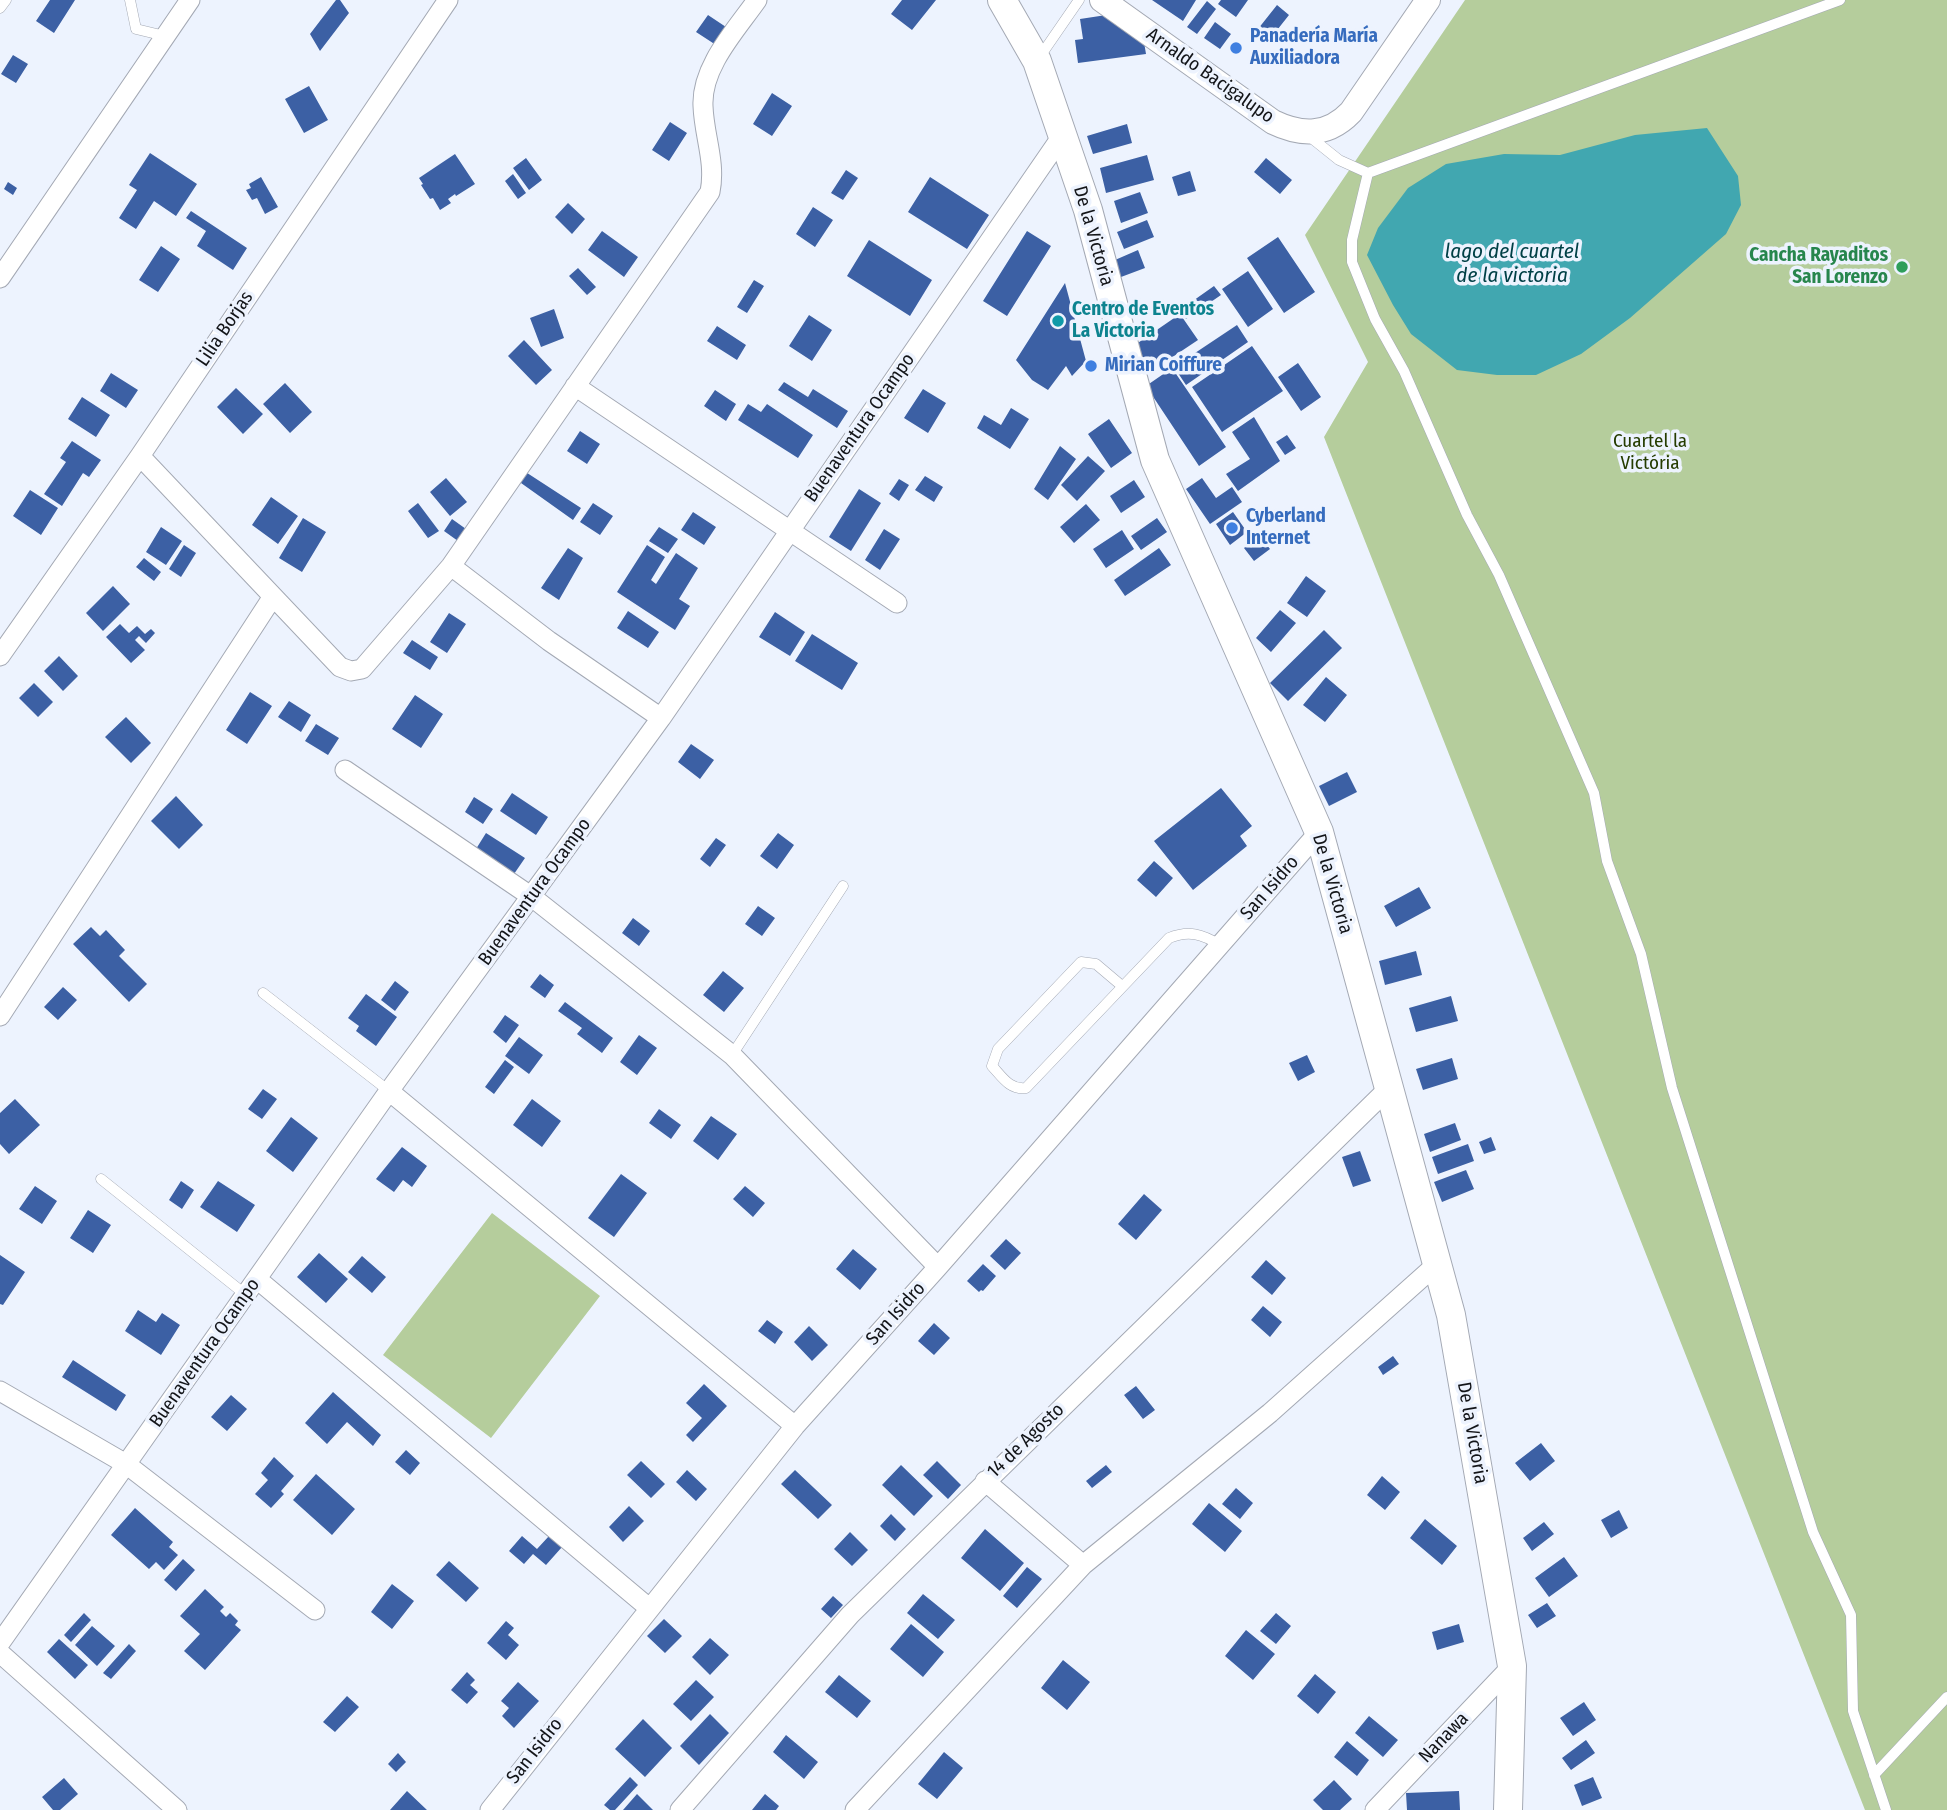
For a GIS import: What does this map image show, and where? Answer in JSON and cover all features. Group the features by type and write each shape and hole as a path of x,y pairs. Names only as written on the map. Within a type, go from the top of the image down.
{"main road":[{"name":"De la Victoria","path":"1002,0 1037,61 1088,210 1155,460 1318,832 1451,1315 1512,1666 1508,1810"}],"street":[{"path":"0,278 190,0"},
{"name":"Lilia Borjas","path":"0,656 140,456 448,0"},
{"path":"140,456 340,667 351,671 362,669 451,566 710,192 712,168 703,105 706,83 713,65 757,0"},
{"name":"Arnaldo Bacigalupo","path":"1102,0 1273,122 1296,130 1315,132 1340,124 1351,112 1429,0"},
{"name":"Buenaventura Ocampo","path":"0,1643 389,1091 662,718 1062,136"},
{"path":"575,386 897,603"},
{"path":"451,566 549,640 662,718"},
{"path":"0,1016 272,598"},
{"path":"345,770 533,897 732,1055 938,1267"},
{"name":"San Isidro","path":"490,1810 795,1426 938,1267 1318,832"},
{"name":"14 de Agosto","path":"681,1810 850,1615 1389,1088"},
{"path":"389,1091 795,1426"},
{"path":"855,1810 1083,1565 1270,1413 1437,1264"},
{"path":"252,1287 649,1608"},
{"path":"0,1391 126,1464 315,1610"},
{"path":"985,1481 1083,1565"},
{"path":"0,1653 177,1810"},
{"name":"Nanawa","path":"1375,1810 1512,1666"}],"lane":[{"path":"0,8 6,0"},
{"path":"130,0 136,29 166,36"},
{"path":"1037,61 1079,0"},
{"path":"1303,131 1339,160 1368,173 1840,0"},
{"path":"1368,173 1352,240 1352,262 1375,319 1404,372 1467,515 1499,575 1594,793 1607,861 1641,954 1672,1088 1813,1532 1851,1615 1853,1711 1885,1810"},
{"path":"732,1055 843,886"},
{"path":"1122,986 1096,964 1081,962 998,1049 992,1066 1009,1084 1017,1089 1027,1088 1169,938 1192,933 1203,934 1220,945"},
{"path":"263,993 389,1091"},
{"path":"101,1179 252,1287"},
{"path":"1874,1775 1947,1697"}],"green space":[{"name":"Cuartel la Victória","path":"1465,0 1947,0 1947,1810 1865,1810 1324,437 1368,362 1305,235"},
{"path":"492,1213 600,1296 491,1438 383,1355"}],"water":[{"name":"lago del cuartel de la victoria","path":"1707,128 1738,176 1741,205 1726,234 1630,318 1581,354 1536,375 1497,375 1457,370 1411,334 1367,255 1378,228 1408,188 1446,164 1504,154 1560,155 1635,135"}],"building":[{"path":"50,0 75,0 54,33 36,21"},
{"path":"336,0 340,0 349,13 320,51 310,34"},
{"path":"902,0 936,0 912,30 891,14"},
{"path":"1152,0 1196,0 1183,21"},
{"path":"1221,0 1248,0 1236,17 1218,4"},
{"path":"1207,1 1216,9 1197,34 1187,27"},
{"path":"1277,5 1289,15 1270,39 1258,29"},
{"path":"1113,14 1143,36 1146,54 1078,63 1075,40 1083,39 1080,19"},
{"path":"708,15 726,27 716,45 696,32"},
{"path":"1215,22 1231,34 1220,49 1204,38"},
{"path":"13,55 28,64 16,83 1,74"},
{"path":"309,86 328,120 304,133 285,99"},
{"path":"772,93 792,106 772,136 753,124"},
{"path":"670,122 687,133 669,161 652,150"},
{"path":"1127,124 1132,143 1093,154 1087,136"},
{"path":"150,153 197,184 176,216 154,201 136,229 119,218 137,190 129,185"},
{"path":"455,154 475,184 448,199 451,203 440,210 433,198 430,199 419,178"},
{"path":"1147,155 1154,180 1106,193 1100,168"},
{"path":"526,158 542,180 529,190 513,168"},
{"path":"1266,158 1292,180 1280,194 1254,172"},
{"path":"846,170 858,178 843,200 831,193"},
{"path":"1190,171 1196,191 1178,196 1172,177"},
{"path":"513,174 526,193 518,199 505,181"},
{"path":"261,177 278,207 265,214 257,198 252,200 246,190 251,188 249,184"},
{"path":"930,177 989,215 967,249 908,212"},
{"path":"8,182 17,188 13,195 4,189"},
{"path":"1140,192 1148,213 1121,223 1114,201"},
{"path":"568,203 585,219 572,234 555,217"},
{"path":"813,207 833,220 815,247 796,234"},
{"path":"191,211 247,248 233,270 197,246 206,231 186,218"},
{"path":"1147,220 1154,237 1124,249 1117,232"},
{"path":"602,231 638,257 624,277 588,250"},
{"path":"1027,231 1051,246 1007,316 983,301"},
{"path":"1278,237 1315,292 1284,313 1247,258"},
{"path":"869,240 932,280 910,316 847,276"},
{"path":"161,246 180,259 158,292 139,280"},
{"path":"1138,250 1145,268 1121,277 1115,260"},
{"path":"578,268 596,287 587,295 569,276"},
{"path":"1248,271 1273,309 1248,327 1222,289"},
{"path":"754,280 764,286 747,313 737,307"},
{"name":"Centro de Eventos La Victoria","path":"1065,283 1086,361 1072,376 1066,366 1048,390 1032,380 1016,360"},
{"path":"1214,286 1221,295 1186,319 1180,310"},
{"path":"554,309 564,338 541,347 530,318"},
{"path":"1180,314 1198,340 1150,372 1132,347"},
{"path":"809,315 832,330 812,361 789,346"},
{"path":"1237,325 1248,342 1186,385 1174,367"},
{"path":"717,326 746,345 737,360 707,341"},
{"path":"524,340 552,370 536,385 508,356"},
{"path":"1252,346 1283,391 1222,432 1192,387"},
{"path":"1298,363 1321,397 1301,411 1278,377"},
{"path":"1172,368 1226,447 1199,466 1146,386"},
{"path":"111,373 138,390 126,408 100,391"},
{"path":"784,382 808,397 813,389 848,411 837,428 778,390"},
{"path":"285,383 312,412 290,433 263,404"},
{"path":"236,388 263,414 243,434 217,407"},
{"path":"923,389 946,403 928,433 904,418"},
{"path":"715,390 736,404 726,421 704,406"},
{"path":"82,397 110,415 96,437 68,419"},
{"path":"748,404 761,412 767,404 813,435 798,458 738,420"},
{"path":"1011,408 1029,419 1010,449 977,428 984,415 1001,425"},
{"path":"1254,417 1280,461 1238,491 1226,474 1250,459 1232,432"},
{"path":"1109,419 1132,453 1111,468 1088,434"},
{"path":"580,431 600,444 587,464 567,451"},
{"path":"1287,435 1296,448 1285,455 1276,442"},
{"path":"72,441 101,460 89,477 83,473 62,506 44,494 66,462 60,458"},
{"path":"1060,446 1076,459 1048,500 1034,489"},
{"path":"1088,456 1105,471 1077,501 1061,485"},
{"path":"521,469 581,508 573,520 514,478"},
{"path":"925,476 943,487 934,502 915,490"},
{"path":"446,478 467,502 450,516 430,492"},
{"path":"1202,478 1216,498 1232,487 1242,502 1210,524 1186,489"},
{"path":"899,479 909,485 899,501 889,494"},
{"path":"1134,480 1145,497 1121,513 1110,496"},
{"path":"859,489 881,503 851,551 829,537"},
{"path":"30,490 58,508 41,535 13,516"},
{"path":"271,497 298,516 278,544 252,525"},
{"path":"418,503 439,531 428,538 408,511"},
{"path":"593,503 613,516 600,535 580,522"},
{"path":"1086,504 1100,520 1074,543 1060,527"},
{"path":"693,512 716,527 704,545 681,530"},
{"name":"Cyberland Internet","path":"1233,512 1247,532 1230,545 1216,524"},
{"path":"303,518 326,532 302,572 279,558"},
{"path":"1157,518 1167,532 1141,550 1131,536"},
{"path":"452,519 466,529 458,541 444,531"},
{"path":"161,527 182,541 166,565 146,552"},
{"path":"659,527 678,539 668,553 649,541"},
{"path":"884,529 900,539 880,570 865,560"},
{"path":"1122,530 1134,549 1106,568 1093,549"},
{"path":"1260,536 1270,549 1254,561 1244,548"},
{"path":"184,545 196,553 181,577 169,569"},
{"path":"647,545 665,557 651,580 656,584 676,553 698,568 679,599 690,606 675,630 617,592"},
{"path":"568,548 583,558 559,600 541,588"},
{"path":"1159,548 1171,565 1125,596 1114,580"},
{"path":"144,558 161,572 154,581 136,567"},
{"path":"1306,576 1326,591 1307,617 1287,603"},
{"path":"113,586 130,604 103,631 86,613"},
{"path":"1280,610 1296,623 1271,652 1256,638"},
{"path":"628,611 659,632 648,648 617,628"},
{"path":"775,612 805,632 790,656 759,637"},
{"path":"449,613 466,624 447,653 430,642"},
{"path":"120,624 129,633 137,626 145,634 151,629 155,633 146,643 139,636 135,640 145,650 131,663 106,637"},
{"path":"1324,630 1342,648 1288,701 1270,683"},
{"path":"812,634 858,663 842,690 795,661"},
{"path":"412,640 438,657 430,670 403,653"},
{"path":"59,656 78,676 63,691 44,671"},
{"path":"1326,677 1347,695 1325,722 1303,705"},
{"path":"34,683 53,702 38,717 19,698"},
{"path":"250,692 272,706 247,744 226,730"},
{"path":"415,695 443,714 421,748 392,729"},
{"path":"289,701 311,715 301,732 278,717"},
{"path":"126,717 151,743 131,763 105,737"},
{"path":"316,724 339,738 328,755 305,741"},
{"path":"691,744 714,760 700,779 678,762"},
{"path":"1347,772 1357,792 1329,806 1319,786"},
{"path":"1221,788 1252,826 1240,836 1247,846 1193,890 1154,841"},
{"path":"512,793 548,817 536,835 500,811"},
{"path":"176,796 203,825 179,849 151,821"},
{"path":"474,797 493,809 483,824 465,812"},
{"path":"486,833 525,858 514,874 476,849"},
{"path":"778,833 794,845 777,869 760,856"},
{"path":"716,838 726,845 710,867 700,859"},
{"path":"1154,861 1173,878 1156,897 1137,880"},
{"path":"1419,887 1431,908 1396,927 1384,906"},
{"path":"758,906 775,918 762,936 745,924"},
{"path":"633,918 650,931 639,946 622,933"},
{"path":"91,927 100,936 106,930 125,950 119,956 147,984 129,1002 73,944"},
{"path":"1416,951 1422,975 1385,985 1379,961"},
{"path":"723,971 744,988 724,1012 703,995"},
{"path":"540,974 554,985 545,998 530,987"},
{"path":"395,981 409,992 395,1011 381,1000"},
{"path":"63,987 77,1000 58,1020 44,1007"},
{"path":"366,994 397,1017 376,1046 356,1031 359,1026 348,1018"},
{"path":"1451,996 1458,1021 1416,1032 1409,1008"},
{"path":"565,1002 613,1038 602,1053 577,1034 582,1028 558,1011"},
{"path":"505,1015 519,1025 506,1043 493,1032"},
{"path":"639,1035 657,1048 637,1075 620,1062"},
{"path":"519,1037 543,1055 529,1074 505,1056"},
{"path":"1307,1055 1315,1072 1298,1081 1289,1063"},
{"path":"1452,1058 1458,1079 1423,1090 1416,1069"},
{"path":"505,1060 514,1067 494,1094 485,1087"},
{"path":"263,1089 277,1099 262,1119 248,1109"},
{"path":"15,1099 40,1125 9,1154 0,1144 0,1113"},
{"path":"532,1099 561,1121 542,1147 513,1125"},
{"path":"659,1109 681,1125 671,1139 649,1123"},
{"path":"711,1116 737,1134 718,1160 693,1141"},
{"path":"291,1117 318,1138 293,1172 266,1151"},
{"path":"1455,1123 1461,1140 1430,1152 1424,1134"},
{"path":"1491,1137 1496,1150 1484,1154 1479,1142"},
{"path":"1468,1144 1474,1161 1438,1174 1432,1157"},
{"path":"402,1147 427,1166 412,1187 403,1180 394,1192 376,1179"},
{"path":"1360,1151 1371,1181 1353,1187 1342,1157"},
{"path":"1466,1170 1474,1189 1442,1202 1434,1182"},
{"path":"621,1174 647,1193 614,1237 588,1218"},
{"path":"181,1181 194,1190 182,1209 169,1200"},
{"path":"218,1181 255,1205 237,1232 200,1207"},
{"path":"35,1186 57,1201 42,1224 19,1209"},
{"path":"745,1186 765,1203 753,1217 733,1199"},
{"path":"1144,1194 1162,1210 1136,1240 1118,1224"},
{"path":"88,1210 111,1225 93,1253 70,1238"},
{"path":"1006,1239 1021,1253 1005,1270 990,1256"},
{"path":"853,1249 877,1269 860,1290 836,1269"},
{"path":"319,1253 348,1279 326,1303 297,1277"},
{"path":"0,1255 25,1272 3,1305 0,1304"},
{"path":"362,1256 386,1277 372,1293 348,1272"},
{"path":"1266,1260 1286,1278 1272,1295 1251,1277"},
{"path":"983,1264 996,1276 979,1292 967,1281"},
{"path":"1263,1306 1282,1322 1270,1337 1251,1320"},
{"path":"138,1310 156,1322 162,1313 180,1325 161,1355 125,1331"},
{"path":"767,1320 783,1332 775,1344 758,1331"},
{"path":"934,1323 950,1338 934,1355 918,1341"},
{"path":"809,1326 828,1345 812,1361 794,1342"},
{"path":"1393,1356 1399,1364 1383,1375 1378,1367"},
{"path":"73,1360 126,1395 116,1411 62,1377"},
{"path":"704,1384 727,1406 693,1442 686,1435 702,1418 686,1403"},
{"path":"1136,1386 1155,1410 1143,1419 1124,1395"},
{"path":"333,1392 381,1435 373,1446 347,1422 327,1444 305,1423"},
{"path":"231,1395 247,1409 227,1431 211,1417"},
{"path":"1541,1443 1555,1461 1530,1481 1515,1463"},
{"path":"406,1450 420,1463 410,1475 395,1462"},
{"path":"274,1457 294,1476 281,1491 284,1494 271,1508 255,1494 268,1480 261,1473"},
{"path":"641,1461 665,1484 651,1498 627,1475"},
{"path":"937,1461 961,1485 948,1499 923,1475"},
{"path":"901,1465 933,1496 914,1516 882,1485"},
{"path":"1106,1465 1112,1472 1092,1488 1086,1481"},
{"path":"687,1470 707,1489 696,1501 676,1482"},
{"path":"795,1470 832,1505 818,1519 781,1484"},
{"path":"316,1474 355,1509 332,1535 293,1500"},
{"path":"1382,1476 1400,1492 1385,1510 1367,1495"},
{"path":"1236,1488 1253,1503 1240,1519 1222,1504"},
{"path":"1209,1503 1242,1531 1225,1552 1192,1524"},
{"path":"629,1506 644,1521 623,1542 609,1527"},
{"path":"135,1508 173,1542 169,1547 178,1555 164,1570 156,1562 149,1569 111,1535"},
{"path":"1619,1510 1628,1528 1611,1538 1601,1520"},
{"path":"891,1514 906,1529 895,1541 880,1526"},
{"path":"1425,1519 1457,1546 1442,1565 1410,1538"},
{"path":"1544,1522 1554,1534 1532,1551 1523,1538"},
{"path":"985,1529 1024,1563 1000,1591 961,1558"},
{"path":"850,1532 868,1550 852,1566 834,1549"},
{"path":"522,1536 537,1549 549,1536 562,1547 546,1565 533,1554 524,1564 509,1551"},
{"path":"1564,1557 1578,1576 1549,1597 1535,1578"},
{"path":"183,1559 195,1570 176,1591 164,1580"},
{"path":"449,1561 479,1588 466,1602 436,1575"},
{"path":"1027,1567 1042,1579 1017,1608 1003,1596"},
{"path":"392,1584 414,1601 392,1629 371,1612"},
{"path":"205,1589 224,1607 220,1611 226,1617 230,1613 238,1621 235,1625 241,1630 205,1670 184,1651 200,1634 180,1616"},
{"path":"923,1594 955,1620 938,1639 907,1613"},
{"path":"833,1596 843,1605 831,1618 821,1609"},
{"path":"1547,1603 1556,1616 1537,1628 1528,1615"},
{"path":"84,1613 91,1620 71,1642 64,1635"},
{"path":"1276,1613 1291,1626 1276,1644 1260,1631"},
{"path":"664,1619 682,1636 665,1653 647,1636"},
{"path":"506,1621 514,1628 508,1635 519,1645 506,1660 487,1643"},
{"path":"911,1624 944,1652 923,1677 890,1649"},
{"path":"1459,1624 1464,1642 1437,1650 1432,1632"},
{"path":"92,1626 115,1646 97,1666 75,1645"},
{"path":"1246,1630 1275,1654 1253,1680 1225,1656"},
{"path":"710,1638 729,1655 710,1675 692,1657"},
{"path":"59,1639 88,1665 75,1679 47,1652"},
{"path":"129,1644 136,1651 111,1679 103,1673"},
{"path":"1063,1660 1090,1682 1067,1710 1041,1688"},
{"path":"467,1672 475,1680 470,1685 478,1692 467,1704 451,1690"},
{"path":"1315,1674 1336,1692 1318,1714 1297,1696"},
{"path":"839,1675 871,1701 857,1718 825,1692"},
{"path":"696,1680 714,1697 691,1721 673,1704"},
{"path":"518,1682 539,1701 514,1728 502,1716 509,1708 501,1701"},
{"path":"347,1696 359,1707 335,1732 323,1722"},
{"path":"1584,1702 1596,1720 1573,1736 1560,1718"},
{"path":"710,1714 729,1733 699,1765 680,1746"},
{"path":"1369,1716 1398,1740 1383,1757 1355,1733"},
{"path":"643,1719 672,1748 645,1777 615,1749"},
{"path":"786,1735 818,1762 804,1779 773,1752"},
{"path":"1586,1740 1595,1753 1571,1770 1562,1758"},
{"path":"1347,1741 1369,1760 1357,1776 1334,1757"},
{"path":"944,1752 963,1768 937,1799 918,1784"},
{"path":"398,1753 406,1762 396,1772 388,1764"},
{"path":"630,1777 638,1785 615,1810 610,1810 604,1805"},
{"path":"1593,1777 1602,1798 1582,1806 1574,1785"},
{"path":"64,1778 78,1794 60,1810 53,1810 42,1797"},
{"path":"1334,1780 1352,1799 1340,1810 1323,1810 1313,1800"},
{"path":"407,1791 427,1810 390,1810"},
{"path":"1459,1791 1460,1810 1407,1810 1406,1793"},
{"path":"637,1794 653,1810 623,1810"},
{"path":"765,1794 779,1806 776,1810 752,1810"}],"place":[{"name":"Panadería María Auxiliadora","path":"1236,48"},
{"name":"Cancha Rayaditos San Lorenzo","path":"1902,267"},
{"name":"Centro de Eventos La Victoria","path":"1058,321"},
{"name":"Mirian Coiffure","path":"1091,366"},
{"name":"Cyberland Internet","path":"1232,528"}]}
